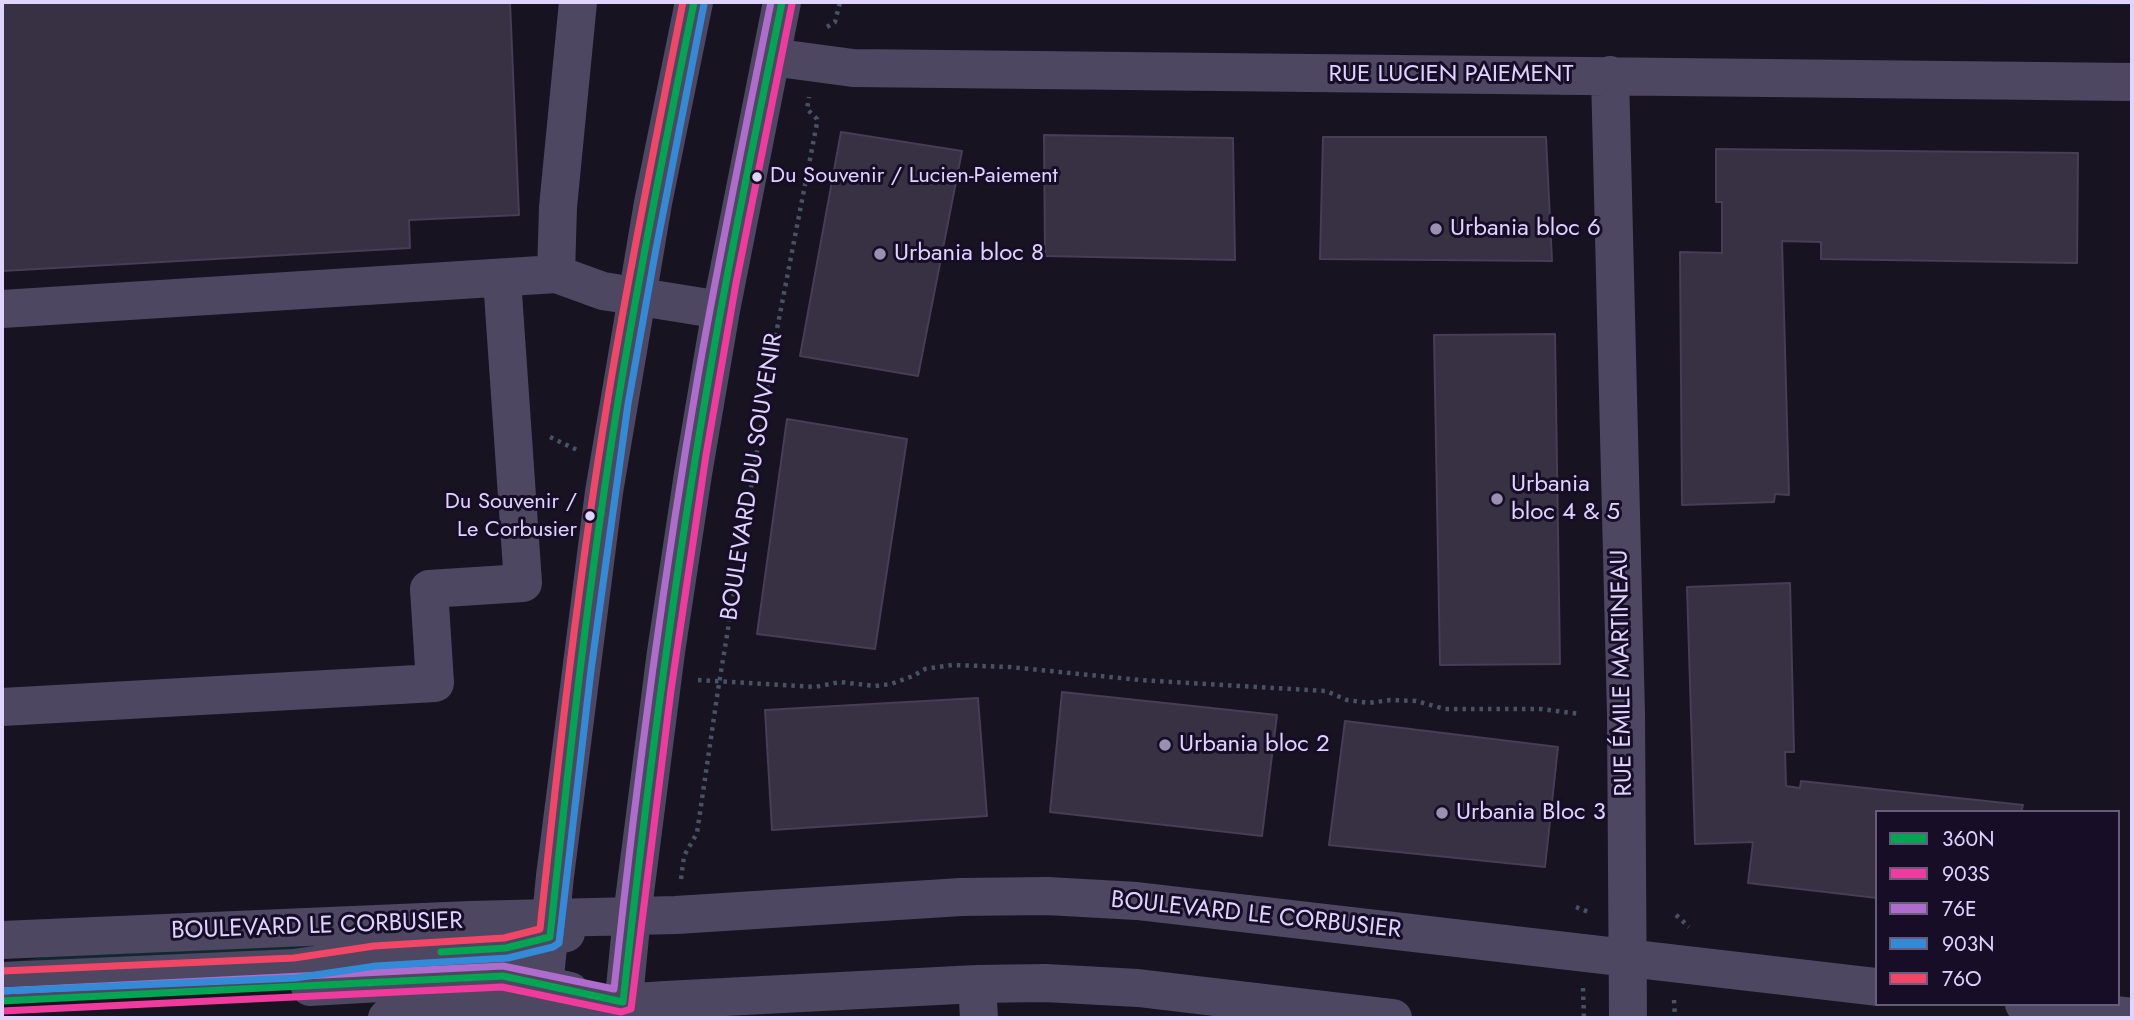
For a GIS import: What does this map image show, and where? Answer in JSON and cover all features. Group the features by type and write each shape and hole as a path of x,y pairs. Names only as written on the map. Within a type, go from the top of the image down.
{"street":[{"path":"556,274 558,207 578,2"},
{"path":"542,1004 604,492 653,203 694,2"},
{"path":"623,1010 632,916 666,652 721,310 782,2"},
{"name":"RUE LUCIEN PAIEMENT","path":"771,57 853,68 2132,82"},
{"name":"RUE ÉMILE MARTINEAU","path":"1610,75 1626,714 1628,1018"},
{"path":"2,309 556,274 603,291 721,310"},
{"path":"2,708 435,683 429,589 523,583 502,279"},
{"name":"BOULEVARD LE CORBUSIER","path":"2,940 550,928 632,916 961,897 1071,897 1137,901 1875,986"},
{"name":"BOULEVARD LE CORBUSIER","path":"2,981 295,968 375,956 506,948 550,928"},
{"path":"2,1001 503,976 542,1004"},
{"path":"387,1018 542,1004 623,1010 978,1001 1045,984 1138,988 1393,1018"},
{"path":"2041,1006 2132,1017"}],"path":[{"path":"823,28 835,22 840,2"},
{"name":"BOULEVARD DU SOUVENIR","path":"689,848 697,833 777,329 817,123 817,119 807,109"},
{"path":"697,680 815,687 840,682 875,686 891,684 938,666 1010,667 1140,680 1326,691 1347,700 1369,703 1390,700 1416,701 1445,709 1541,709 1580,714"}],"shaded area":[{"path":"1505,2 2132,2 2132,5"},
{"path":"349,943 351,949 2,963 46,957"}],"building":[{"path":"2,2 510,2 519,215 409,220 410,248 2,271"},
{"name":"Urbania bloc 8","path":"841,132 962,151 918,376 800,356"},
{"path":"1044,135 1233,138 1235,260 1045,256"},
{"name":"Urbania bloc 6","path":"1323,137 1546,137 1552,261 1320,259"},
{"path":"1716,149 2078,153 2077,263 1821,259 1821,242 1782,241 1789,495 1775,494 1774,502 1682,505 1680,252 1722,253 1722,202 1716,202"},
{"name":"Urbania bloc 4 & 5","path":"1555,334 1560,664 1440,665 1434,335"},
{"path":"787,419 907,439 875,649 757,634"},
{"path":"1790,583 1794,752 1785,752 1786,786 1800,788 1801,781 2023,805 2022,810 1875,810 1875,898 1748,883 1753,842 1695,844 1687,587"},
{"name":"Urbania bloc 2","path":"1062,692 1277,715 1262,836 1050,812"},
{"path":"978,698 987,816 772,830 765,710"},
{"name":"Urbania Bloc 3","path":"1345,721 1558,747 1545,867 1329,845"}],"transit line":[{"name":"76O","path":"2,971 294,958 374,946 504,938 540,929 570,663 608,398 683,2"},
{"name":"360N","path":"441,952 506,948 550,937 580,669 608,468 626,352 694,2"},
{"name":"76E","path":"2,991 503,966 614,989 651,682 685,452 715,282 771,2"},
{"name":"360N","path":"2,1001 503,976 623,1002 661,689 696,455 726,283 782,2"},
{"name":"903N","path":"2,991 295,978 376,966 508,958 553,947 559,943 591,670 628,404 704,4"},
{"name":"903S","path":"2,1011 502,987 621,1012 631,1009 671,690 706,455 736,283 792,4"}],"place":[{"name":"Du Souvenir / Lucien-Paiement","path":"757,177"},
{"name":"Urbania bloc 6","path":"1436,229"},
{"name":"Urbania bloc 8","path":"880,254"},
{"name":"Urbania bloc 4 & 5","path":"1497,499"},
{"name":"Du Souvenir / Le Corbusier","path":"590,516"},
{"name":"Urbania bloc 2","path":"1165,745"},
{"name":"Urbania Bloc 3","path":"1442,813"}]}
